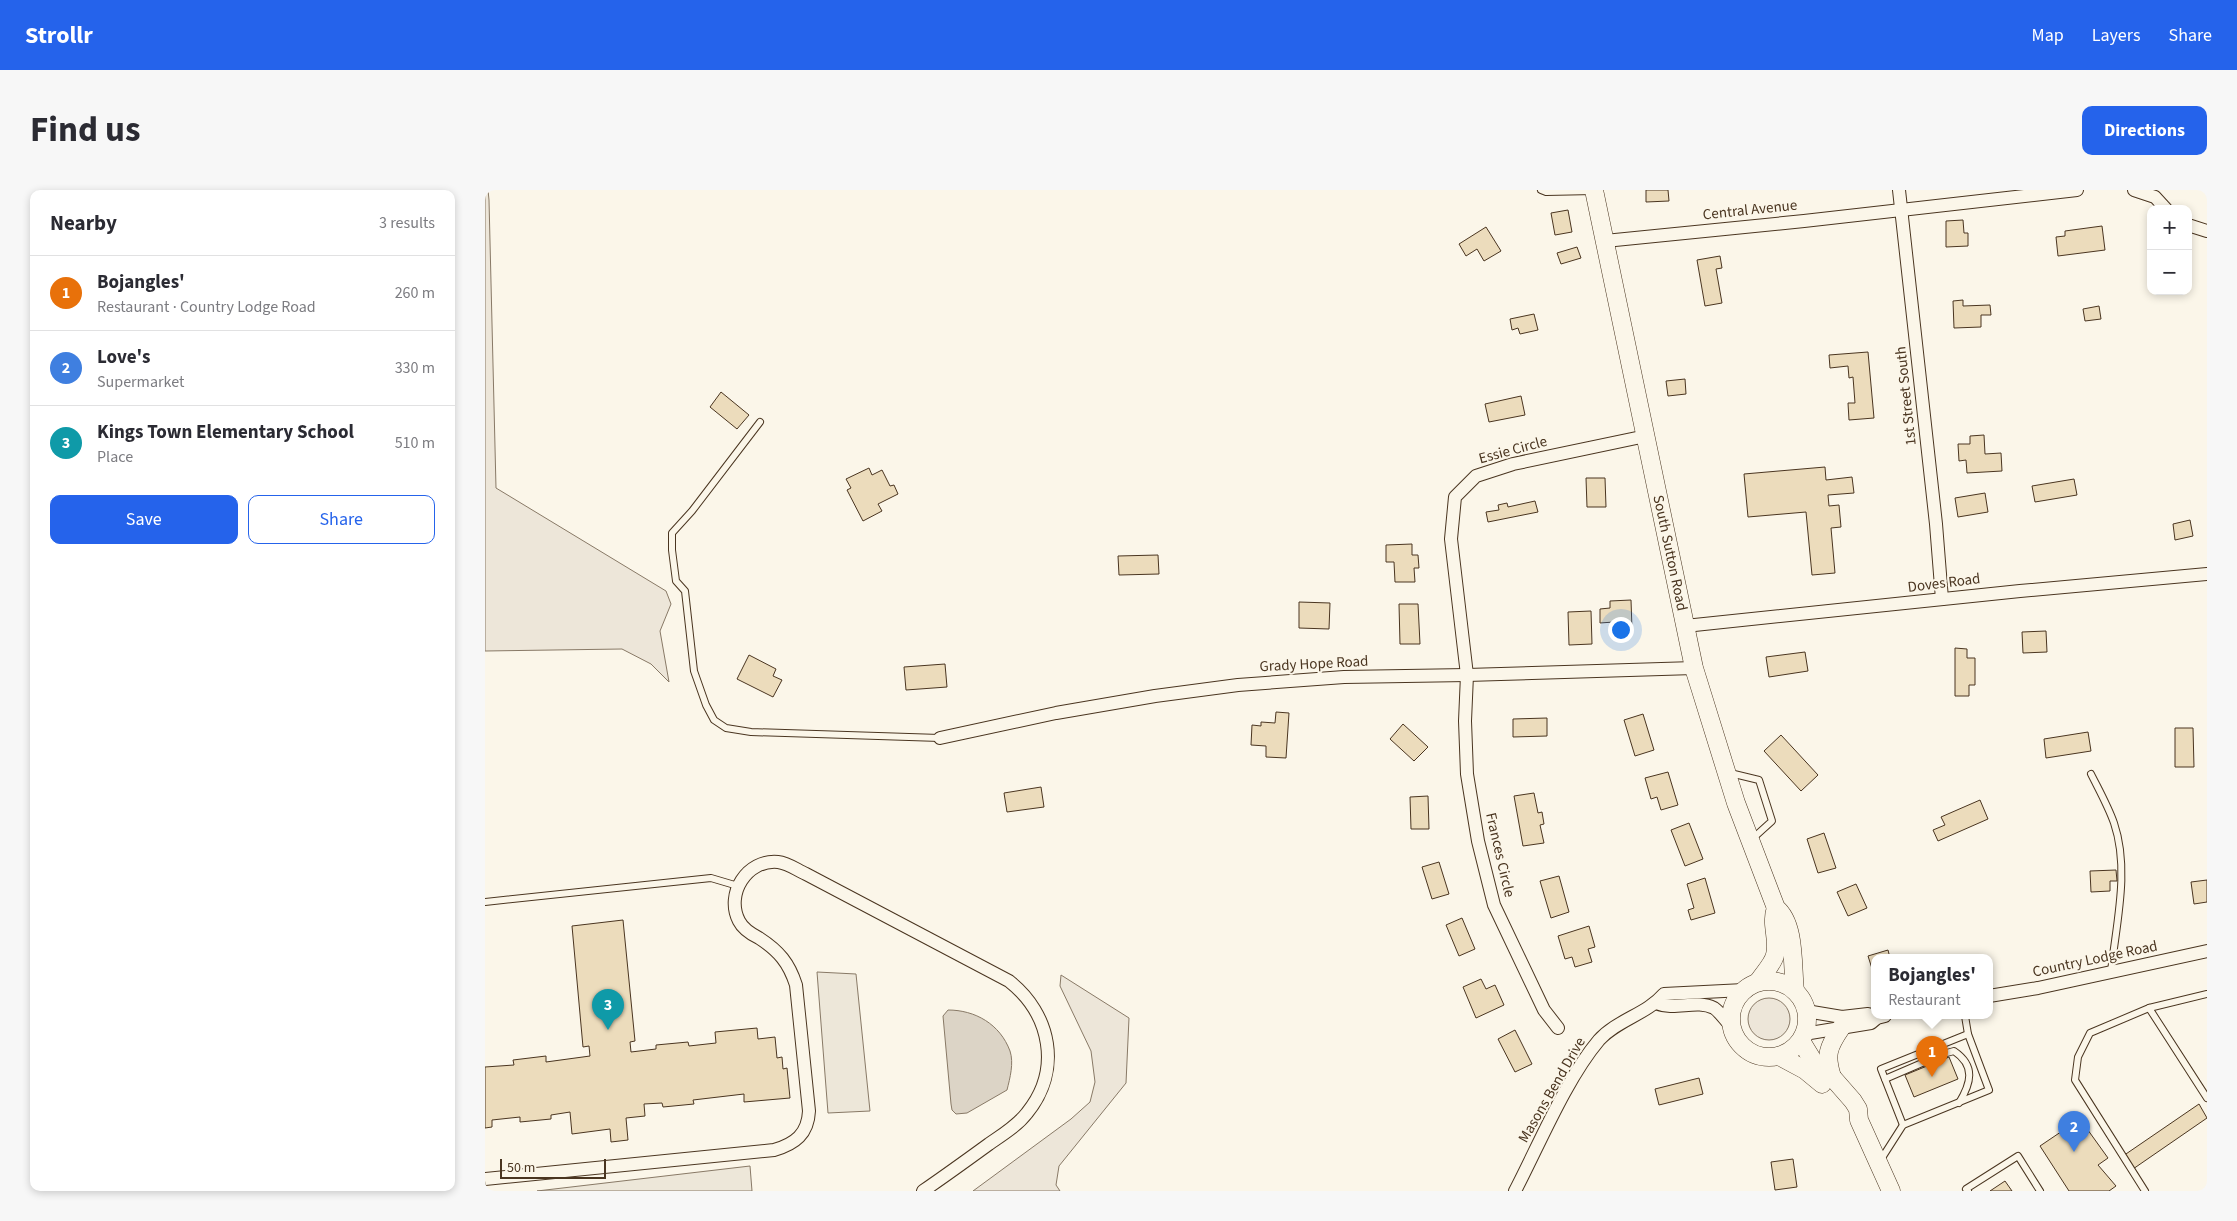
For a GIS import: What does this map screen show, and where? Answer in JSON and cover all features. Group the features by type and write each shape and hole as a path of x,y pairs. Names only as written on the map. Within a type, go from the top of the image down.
{"main road":[{"name":"South Sutton Road","path":"1595,190 1694,668 1726,772 1750,841 1776,908 1784,914 1789,927 1795,991"},
{"name":"South Sutton Road","path":"1751,986 1775,958 1777,943 1772,918 1776,908"},
{"path":"1771,981 1784,984 1795,991 1802,1000 1806,1011 1807,1023 1802,1037 1787,1053 1779,1056 1766,1058 1753,1055 1742,1048 1730,1025 1733,1006 1751,986 1771,981"},
{"path":"1832,1077 1828,1065 1829,1046 1841,1028"},
{"path":"1802,1037 1815,1064 1832,1077 1858,1109 1859,1120 1891,1191"},
{"path":"1779,1056 1805,1070 1828,1089 1849,1115 1859,1120"}],"street":[{"name":"1st Street South","path":"1899,190 1936,524 1942,599"},
{"name":"Central Avenue","path":"1605,241 2077,190"},
{"path":"2134,190 2156,194 2163,205"},
{"path":"2192,226 2207,231"},
{"name":"Essie Circle","path":"1467,676 1451,539 1455,497 1476,476 1513,464 1646,436"},
{"name":"Doves Road","path":"1685,626 2207,574"},
{"name":"Grady Hope Road","path":"940,738 1101,706 1239,685 1344,677 1467,676 1694,668"},
{"name":"Frances Circle","path":"1467,676 1465,721 1467,774 1478,841 1494,905 1544,1010 1558,1028"},
{"path":"485,1179 774,1150 795,1142 802,1135 809,1121 809,1111 796,985 785,959 741,924 736,914 735,901 738,886 750,871 758,866 778,862 789,865 1009,981 1028,998 1037,1011 1045,1034 1047,1060 1044,1080 1034,1103 1027,1114 1011,1128 923,1191"},
{"name":"Country Lodge Road","path":"1993,995 2207,951"},
{"name":"Masons Bend Drive","path":"1515,1191 1566,1092 1600,1039 1631,1016 1656,1003 1665,994 1751,986"},
{"path":"1656,1003 1666,1008 1704,1005 1715,1009 1730,1025"},
{"path":"1806,1011 1842,1017 1871,1015"},
{"path":"1802,1037 1871,1023 1878,1019"}],"lane":[{"path":"1541,190 1546,192 1595,190"},
{"path":"760,422 672,532 676,582 685,591 688,601 689,637 694,671 706,705 714,720 727,728 751,732 940,738"},
{"path":"1726,772 1759,780 1772,821 1750,841"},
{"path":"2091,774 2114,824 2121,861 2120,891 2111,972"},
{"path":"485,902 711,878 738,886"},
{"path":"2145,1191 2075,1080 2078,1057 2090,1033 2149,1008 2207,994"},
{"path":"2149,1008 2207,1098"},
{"path":"1879,1162 1903,1125 1989,1090 1969,1034 1966,1019"},
{"path":"1903,1125 1881,1070 1969,1034"},
{"path":"1885,1079 1943,1054 1955,1051 1964,1058 1969,1079 1968,1088 1959,1102"},
{"path":"1968,1191 1966,1189 2018,1156 2040,1191"}],"shaded area":[{"path":"485,190 488,190 489,200 496,488 666,591 671,604 660,631 669,682 651,664 622,649 485,651"},
{"path":"817,972 856,974 870,1111 828,1113"},
{"path":"1061,975 1129,1018 1126,1083 1059,1166 1056,1185 1060,1191 973,1191 1071,1119 1090,1102 1095,1082 1091,1051 1060,986"},
{"path":"1769,998 1784,1004 1790,1019 1784,1034 1769,1040 1754,1034 1748,1019 1754,1004"},
{"path":"948,1010 977,1016 993,1026 1006,1041 1012,1060 1007,1090 967,1113 956,1114 952,1110 943,1016"},
{"path":"750,1166 752,1191 537,1191"}],"building":[{"path":"1646,190 1668,190 1669,201 1646,202"},
{"path":"1568,210 1572,232 1555,235 1551,213"},
{"path":"1963,220 1964,233 1968,233 1968,246 1946,247 1946,221"},
{"path":"2102,226 2105,250 2058,256 2056,237 2065,236 2065,231"},
{"path":"1486,227 1501,251 1484,261 1477,249 1466,256 1459,244"},
{"path":"1577,247 1581,258 1561,264 1557,253"},
{"path":"1720,256 1722,268 1716,269 1722,303 1705,306 1697,260"},
{"path":"1963,300 1963,306 1990,305 1991,315 1981,315 1981,327 1954,328 1953,301"},
{"path":"2099,306 2101,319 2085,321 2083,309"},
{"path":"1534,314 1538,330 1520,334 1518,328 1512,330 1510,319"},
{"path":"1868,352 1874,418 1849,420 1848,403 1855,403 1853,377 1849,378 1848,366 1830,368 1829,355"},
{"path":"1685,379 1686,394 1668,396 1666,381"},
{"path":"721,392 749,415 737,429 710,407"},
{"path":"1521,396 1525,415 1489,422 1485,404"},
{"path":"1984,435 1985,454 2001,453 2002,471 1967,473 1966,460 1959,461 1958,444 1970,444 1970,436"},
{"path":"1825,467 1826,480 1852,477 1854,493 1828,495 1829,506 1839,505 1841,527 1831,528 1835,573 1812,575 1806,512 1748,517 1744,474"},
{"path":"869,468 872,475 882,470 890,486 894,485 898,494 878,504 882,511 863,521 847,490 851,488 846,479"},
{"path":"1586,478 1605,478 1606,507 1587,507"},
{"path":"2074,479 2077,495 2035,502 2032,486"},
{"path":"1985,493 1988,512 1958,517 1955,498"},
{"path":"1535,501 1538,512 1488,522 1486,512 1499,510 1498,505 1507,503 1508,507"},
{"path":"2190,520 2193,536 2175,540 2173,524"},
{"path":"1412,544 1412,555 1418,555 1419,568 1414,568 1415,582 1395,582 1394,562 1386,562 1386,545"},
{"path":"1158,555 1159,574 1119,575 1118,556"},
{"path":"1631,600 1632,629 1615,630 1614,622 1600,623 1600,609 1610,608 1610,601"},
{"path":"1299,602 1330,603 1329,629 1299,628"},
{"path":"1399,604 1418,604 1420,644 1400,644"},
{"path":"1591,611 1592,644 1569,645 1568,612"},
{"path":"2046,631 2047,652 2023,653 2022,632"},
{"path":"1955,648 1967,649 1967,658 1975,658 1975,685 1969,685 1969,696 1955,696"},
{"path":"1805,652 1808,671 1769,677 1766,657"},
{"path":"749,655 776,669 773,676 782,680 773,697 737,679"},
{"path":"945,664 947,687 906,690 904,667"},
{"path":"1276,712 1289,713 1286,758 1266,757 1266,746 1251,745 1252,725 1261,726 1261,722 1275,723"},
{"path":"1643,714 1654,750 1635,756 1624,720"},
{"path":"1547,718 1547,736 1513,737 1513,719"},
{"path":"1403,724 1428,747 1414,761 1390,739"},
{"path":"2175,728 2193,728 2194,767 2175,767"},
{"path":"2088,732 2091,751 2046,758 2044,739"},
{"path":"1781,735 1818,775 1801,791 1764,751"},
{"path":"1668,772 1678,805 1661,810 1657,797 1651,799 1645,778"},
{"path":"1041,787 1044,807 1007,812 1004,793"},
{"path":"1534,793 1538,813 1542,812 1544,824 1540,825 1544,843 1523,846 1514,796"},
{"path":"1428,796 1429,829 1411,829 1410,797"},
{"path":"1980,800 1988,819 1938,841 1933,830 1945,825 1941,817"},
{"path":"1689,823 1703,859 1685,866 1671,830"},
{"path":"1824,833 1836,868 1818,873 1807,839"},
{"path":"1439,862 1449,894 1432,899 1422,867"},
{"path":"2116,870 2117,881 2110,881 2110,891 2091,892 2090,871"},
{"path":"1559,876 1569,912 1551,918 1540,881"},
{"path":"1705,878 1715,913 1691,920 1688,910 1694,908 1687,884"},
{"path":"2207,880 2207,902 2194,904 2191,882"},
{"path":"1856,884 1867,908 1848,916 1837,892"},
{"path":"1462,918 1475,949 1459,956 1446,925"},
{"path":"623,920 635,1041 630,1042 631,1052 656,1049 656,1045 688,1042 689,1046 716,1043 715,1032 757,1028 758,1039 775,1037 777,1058 782,1057 783,1069 787,1068 790,1098 744,1102 744,1094 693,1100 694,1104 663,1107 662,1103 644,1104 645,1116 626,1118 628,1140 611,1142 610,1129 572,1134 570,1112 551,1115 551,1119 520,1122 520,1117 492,1120 492,1127 485,1128 485,1067 514,1065 513,1060 546,1056 546,1062 590,1056 589,1046 583,1047 572,926"},
{"path":"1589,926 1595,947 1588,949 1592,962 1575,967 1572,957 1565,959 1558,936"},
{"path":"1888,950 1889,954 1875,954"},
{"path":"1481,979 1486,989 1495,985 1504,1005 1476,1018 1463,987"},
{"path":"1515,1030 1532,1064 1515,1072 1498,1039"},
{"path":"1949,1057 1958,1079 1914,1097 1905,1075"},
{"path":"1699,1078 1703,1094 1659,1105 1655,1089"},
{"path":"2199,1104 2207,1118 2133,1169 2123,1156"},
{"path":"2080,1119 2108,1158 2098,1165 2116,1186 2109,1191 2069,1191 2040,1146"},
{"path":"1793,1159 1797,1187 1775,1190 1771,1162"},
{"path":"2005,1181 2012,1191 1990,1191"}],"place":[{"name":"Kings Town Elementary School","path":"608,1030"},
{"name":"Bojangles'","path":"1932,1077"},
{"name":"Love's","path":"2074,1152"}]}
